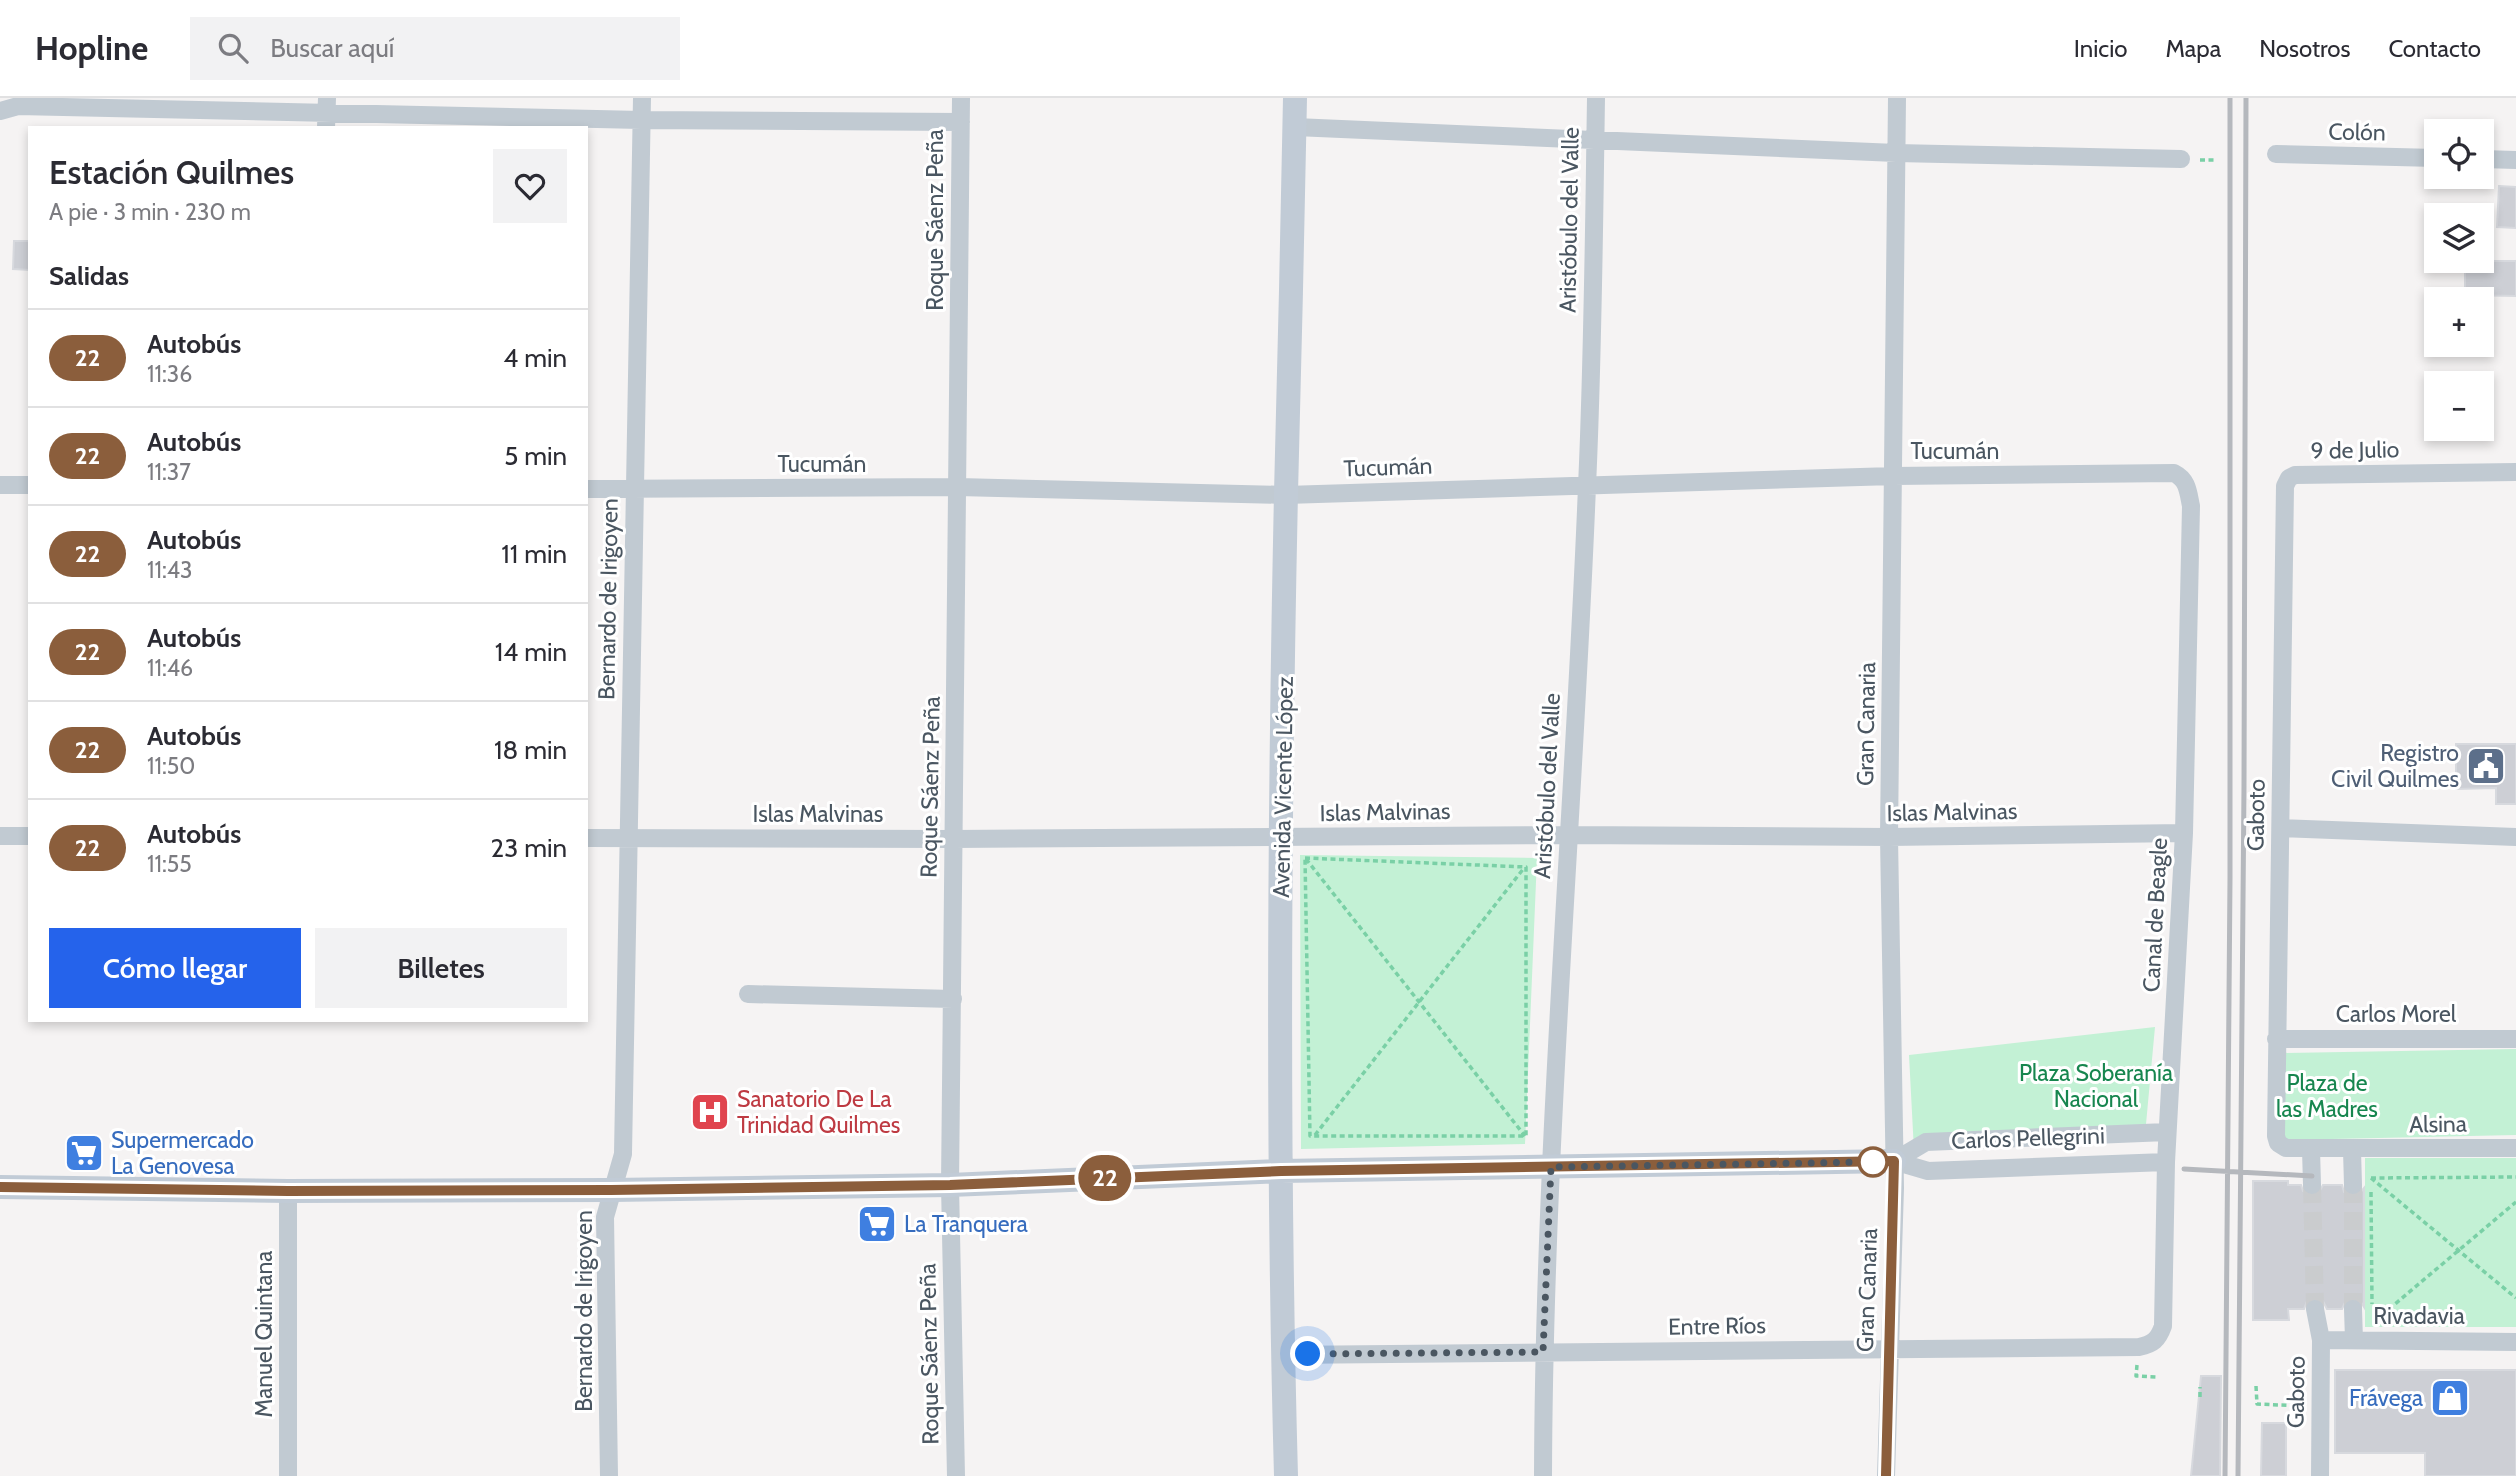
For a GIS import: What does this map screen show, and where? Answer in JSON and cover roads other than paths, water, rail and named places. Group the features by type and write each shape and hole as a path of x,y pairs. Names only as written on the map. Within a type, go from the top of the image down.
{"main road":[{"name":"Avenida Vicente López","path":"1286,1476 1282,1355 1282,838 1295,98"},
{"name":"Carlos Pellegrini","path":"0,1187 288,1191 611,1190 950,1185 1281,1171 1894,1161"}],"street":[{"name":"Bernardo de Irigoyen","path":"609,1476 605,1217 623,1154 642,98"},
{"name":"Roque Sáenz Peña","path":"956,1476 950,1185 961,98"},
{"name":"Aristóbulo del Valle","path":"1543,1476 1543,1352 1551,1167 1588,484 1596,98"},
{"name":"Gran Canaria","path":"1886,1476 1894,1161 1889,837 1897,98"},
{"path":"0,111 18,106 641,120 961,122"},
{"path":"1295,127 1896,153 2181,159"},
{"name":"Colón","path":"2276,154 2424,158"},
{"path":"2494,159 2516,160"},
{"name":"9 de Julio","path":"2285,486 2289,478 2295,475 2516,472"},
{"name":"Tucumán","path":"588,489 958,487 1286,495 1893,476 2174,473 2182,477 2186,484"},
{"name":"Canal de Beagle","path":"2152,1344 2159,1337 2163,1326 2167,1132 2184,833 2191,506 2186,484"},
{"path":"0,485 28,485"},
{"name":"Gaboto","path":"2278,1143 2276,1039 2285,486"},
{"path":"2281,828 2516,837"},
{"name":"Islas Malvinas","path":"588,838 1282,838 1569,835 1889,837 2184,833"},
{"path":"0,836 28,836"},
{"path":"748,994 953,999"},
{"name":"Carlos Morel","path":"2276,1039 2516,1039"},
{"name":"Carlos Pellegrini","path":"1894,1161 1926,1142 2167,1132"},
{"name":"Alsina","path":"2278,1143 2286,1148 2352,1150 2516,1148"},
{"path":"2311,1149 2312,1185"},
{"path":"2352,1150 2353,1185"},
{"name":"Carlos Pellegrini","path":"1894,1161 1928,1171 2166,1162"},
{"name":"Manuel Quintana","path":"288,1191 288,1476"},
{"name":"Gaboto","path":"2315,1309 2321,1340 2320,1476"},
{"path":"2353,1309 2354,1340"},
{"name":"Rivadavia","path":"2321,1340 2516,1342"},
{"name":"Entre Ríos","path":"1282,1355 2139,1347 2152,1344"}],"tunnel":[{"path":"2312,1185 2315,1309"},
{"path":"2353,1185 2353,1309"}],"railway":[{"path":"2225,1476 2230,878 2230,98"},
{"path":"2238,1476 2246,98"},
{"path":"2184,1169 2312,1176"}],"place":[{"name":"Registro Civil Quilmes","path":"2486,766"},
{"name":"Sanatorio De La Trinidad Quilmes","path":"710,1112"},
{"name":"Supermercado La Genovesa","path":"84,1153"},
{"name":"La Tranquera","path":"877,1224"},
{"name":"Frávega","path":"2450,1398"}],"park label":[{"name":"Plaza Soberanía Nacional","path":"2096,1086"},
{"name":"Plaza de las Madres","path":"2327,1096"}]}
